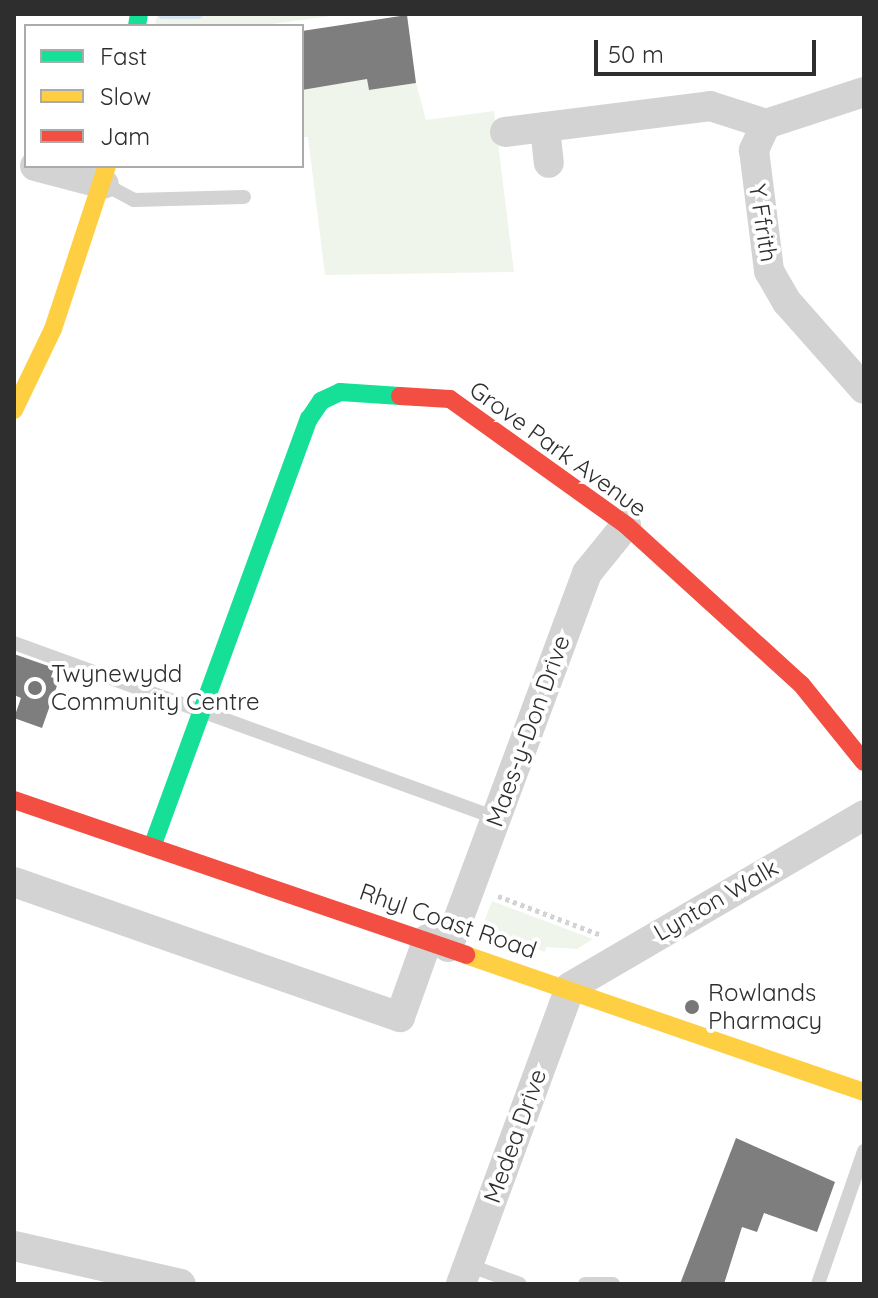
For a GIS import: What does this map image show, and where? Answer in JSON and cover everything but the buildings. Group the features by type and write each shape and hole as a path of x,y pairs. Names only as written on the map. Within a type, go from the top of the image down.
{"street":[{"path":"505,132 710,106 766,124 864,92"},
{"name":"Y Ffrith","path":"766,124 754,150 769,271 787,302 864,389"},
{"path":"545,127 549,163"},
{"path":"14,410 53,329 106,175 51,168"},
{"name":"Grove Park Avenue","path":"152,847 309,419 321,401 340,392 450,399 626,525 801,684 864,762"},
{"name":"Maes-y-Don Drive","path":"14,882 400,1017 471,886 587,573 626,525"},
{"name":"Rhyl Coast Road","path":"14,800 570,987 864,1092"},
{"name":"Lynton Walk","path":"570,987 864,815"},
{"name":"Medea Drive","path":"464,1274 570,987"},
{"path":"14,1246 181,1284"}],"lane":[{"path":"106,175 134,200 244,197"},
{"path":"14,643 496,818"},
{"path":"818,1284 859,1184 864,1151"},
{"path":"464,1274 520,1284"},
{"path":"585,1284 613,1284"}],"path":[{"path":"471,886 634,947"}],"shaded area":[{"path":"157,14 346,14 272,24 155,24"},
{"path":"367,79 369,90 416,83 426,120 494,111 514,272 325,275 308,137 304,137 304,90"},
{"path":"492,901 593,939 577,949 546,947 545,952 481,930"}],"waterway":[{"path":"162,14 198,14"}],"traffic: fast":[{"path":"137,24 139,14"},
{"path":"152,847 309,419 321,401 340,392 400,396"}],"traffic: slow":[{"path":"14,410 53,329 106,168"},
{"path":"466,955 864,1092"}],"traffic: jam":[{"path":"400,396 450,399 626,525 801,684 864,762"},
{"path":"14,800 466,955"}],"place":[{"name":"Twynewydd Community Centre","path":"35,688"},
{"name":"Rowlands Pharmacy","path":"692,1007"}]}
